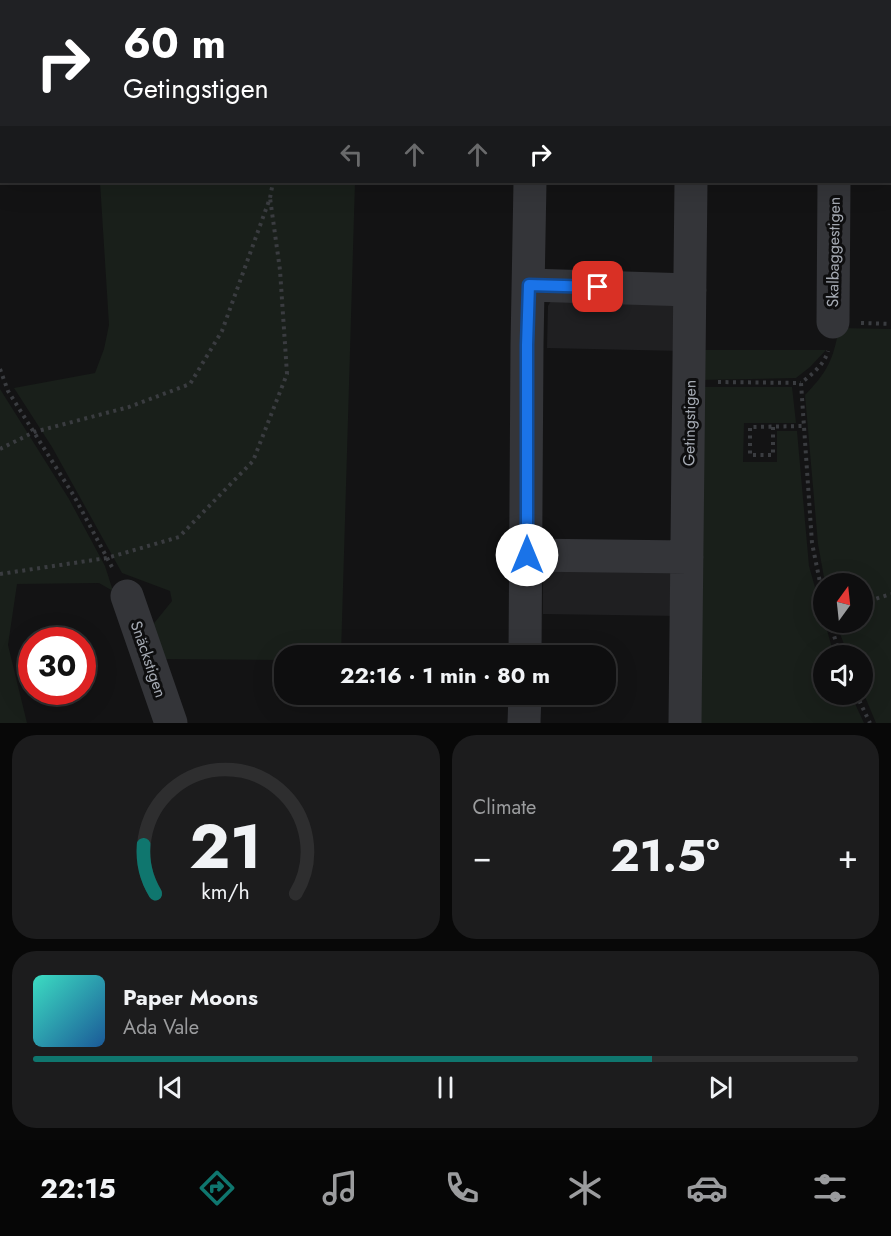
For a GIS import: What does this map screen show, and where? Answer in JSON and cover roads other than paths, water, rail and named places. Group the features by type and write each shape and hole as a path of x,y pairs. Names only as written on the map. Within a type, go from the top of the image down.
{"street":[{"path":"525,645 530,183"},
{"name":"Getingstigen","path":"685,723 691,183"},
{"name":"Skalbaggestigen","path":"833,322 834,183"},
{"path":"529,285 690,290"},
{"path":"527,555 687,557"},
{"name":"Snäckstigen","path":"127,596 171,723"},
{"path":"524,723 525,705"}]}
